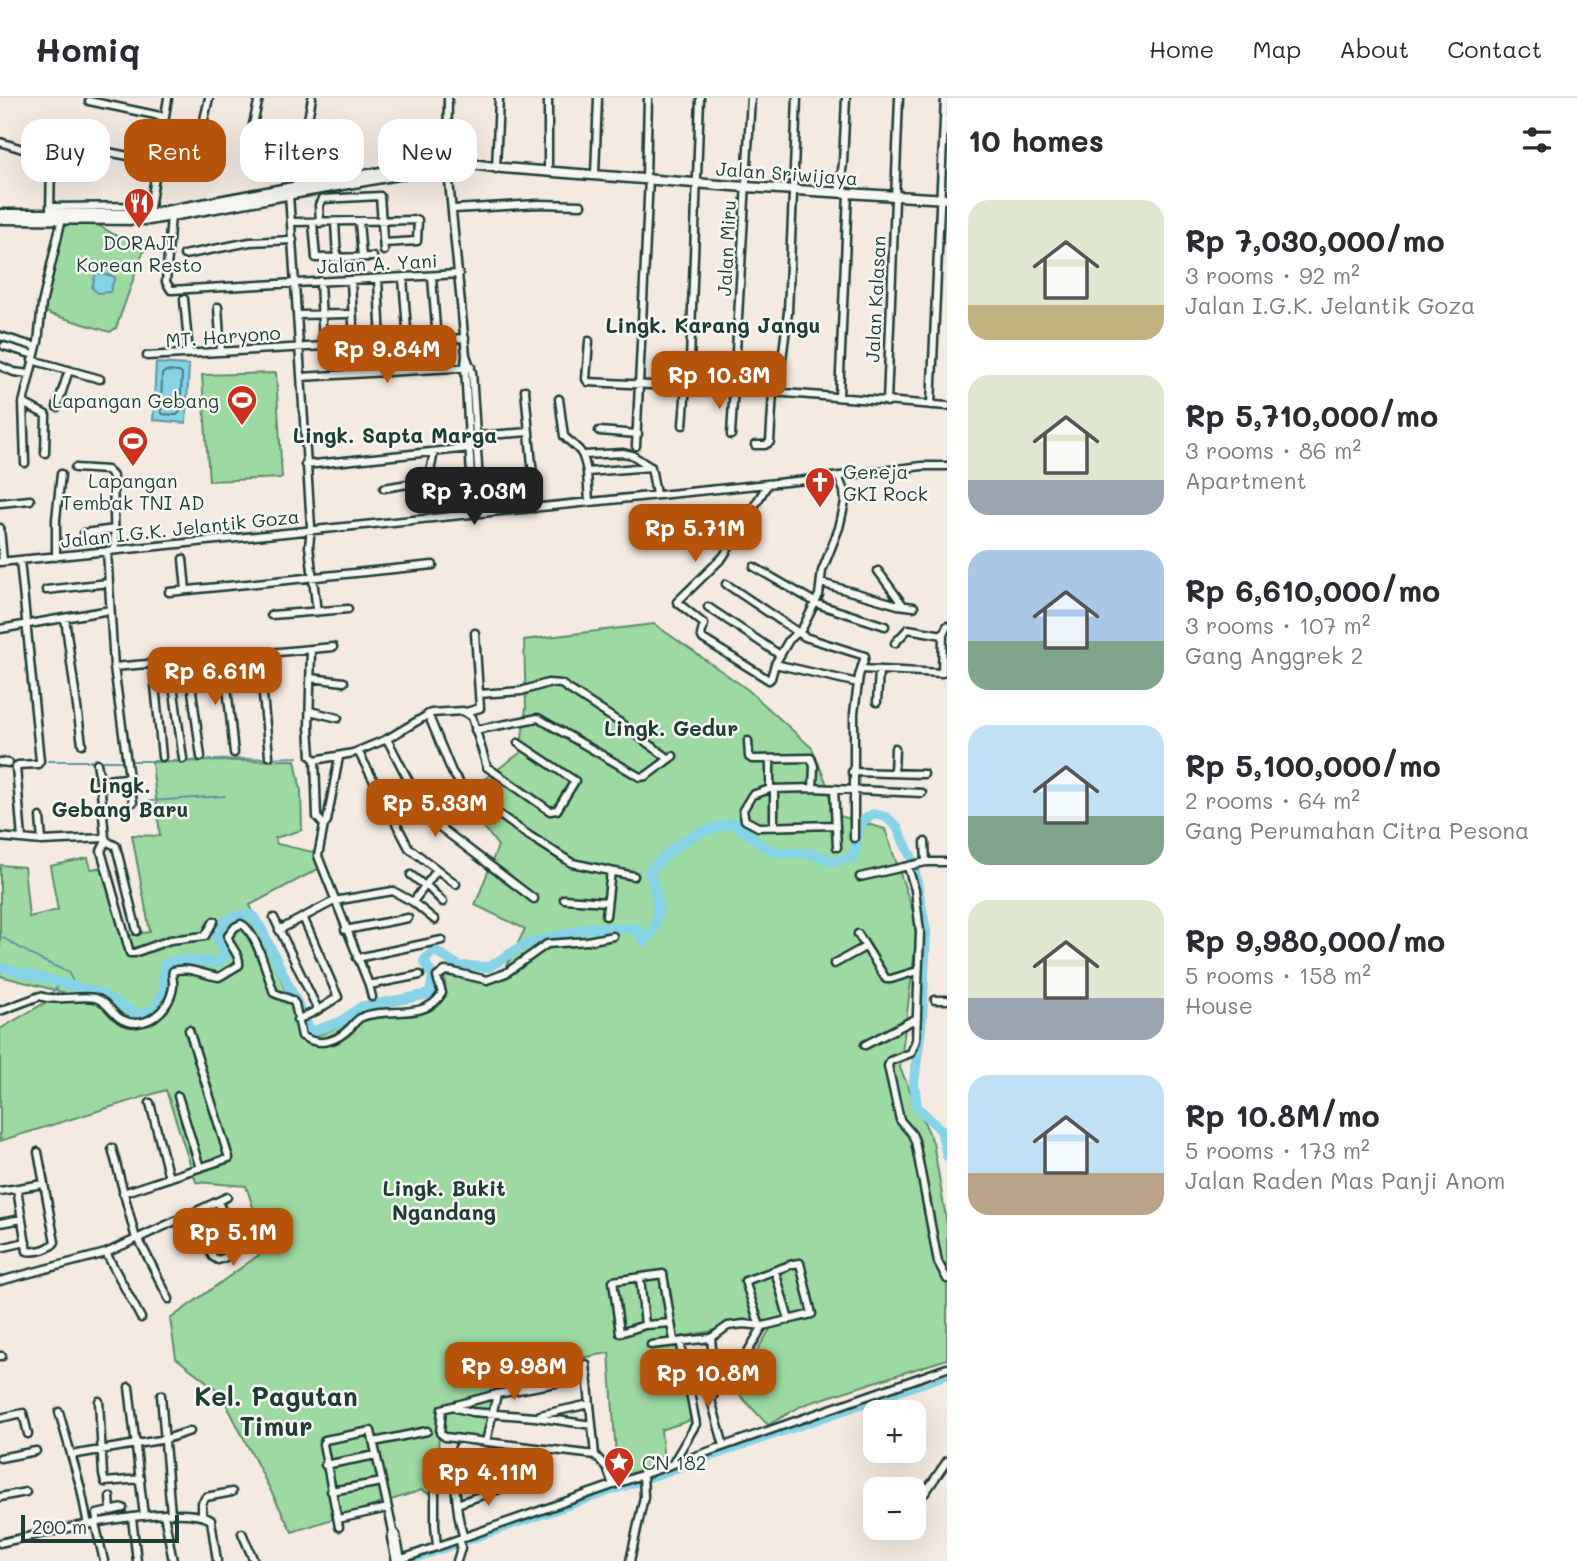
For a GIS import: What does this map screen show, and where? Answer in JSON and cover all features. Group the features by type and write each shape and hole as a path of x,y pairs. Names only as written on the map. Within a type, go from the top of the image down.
{"main road":[{"name":"Jalan Sriwijaya","path":"477,166 945,199"},
{"path":"0,214 47,214 139,221 304,185 378,174"},
{"path":"63,217 289,194 378,177"},
{"path":"0,219 47,214"}],"street":[{"path":"89,101 164,117 168,98"},
{"path":"204,119 209,98"},
{"path":"254,119 259,98"},
{"path":"304,185 301,157 312,98"},
{"path":"448,98 448,119"},
{"path":"499,98 499,168"},
{"path":"548,98 548,171"},
{"path":"595,174 598,98"},
{"path":"636,446 648,178 648,98"},
{"path":"683,425 700,98"},
{"name":"Jalan Miru","path":"731,435 751,98"},
{"path":"755,445 770,442 788,312 797,98"},
{"path":"836,396 846,98"},
{"name":"Jalan Kalasan","path":"887,402 899,98"},
{"path":"931,405 945,199 946,98"},
{"path":"0,142 51,158 47,214 150,210 155,182"},
{"path":"450,182 476,436 477,513"},
{"path":"289,194 300,347 307,531 317,612"},
{"path":"373,257 316,258 319,205 323,198 382,197 384,251"},
{"path":"454,209 538,204 581,205"},
{"name":"Jalan A. Yani","path":"171,215 166,282 171,290 459,274"},
{"path":"25,463 24,400 42,324 42,304 63,217"},
{"path":"292,222 415,219 418,223 417,241 384,243"},
{"path":"335,222 337,258"},
{"path":"359,222 362,257"},
{"path":"184,255 250,242 293,240"},
{"path":"432,277 437,340"},
{"path":"403,278 408,342"},
{"path":"378,279 381,343"},
{"path":"351,280 354,344"},
{"path":"320,281 323,345"},
{"path":"184,299 189,354"},
{"path":"218,307 221,352"},
{"path":"298,315 347,314"},
{"path":"0,336 69,370 100,379"},
{"name":"MT. Haryono","path":"148,356 465,338"},
{"path":"589,341 588,382 825,395 947,406"},
{"path":"4,346 34,354"},
{"path":"0,366 29,374"},
{"path":"301,377 468,367"},
{"path":"468,367 470,448 475,480"},
{"path":"57,407 69,370"},
{"path":"525,390 536,508"},
{"path":"559,399 564,436 580,448 584,455 589,502"},
{"path":"24,400 46,415 45,453"},
{"path":"599,431 638,434"},
{"path":"476,436 529,432"},
{"path":"305,465 470,448"},
{"path":"384,488 414,483 429,477 434,452"},
{"path":"584,455 632,455 651,467 656,495"},
{"name":"Jalan I.G.K. Jelantik Goza","path":"1,562 922,466 947,466"},
{"path":"587,472 651,467"},
{"path":"75,468 107,470 113,476 115,529 108,583 114,667 133,802"},
{"path":"56,556 56,519 61,474"},
{"path":"768,484 723,557 678,601 679,605 704,624 701,635 703,639 770,680 780,655 789,640 799,632 816,602 822,571 839,528 845,502 838,476"},
{"path":"0,503 30,500"},
{"path":"0,528 1,562"},
{"path":"84,533 115,529"},
{"path":"183,559 186,590"},
{"path":"20,560 40,761 38,764 18,765 16,768 22,839"},
{"path":"169,592 433,565"},
{"path":"754,567 823,607 885,626"},
{"path":"878,570 903,605"},
{"path":"47,590 108,583"},
{"path":"821,583 914,607"},
{"path":"726,584 804,637 866,657 861,668 853,713 853,838"},
{"path":"708,607 780,655"},
{"path":"271,615 348,609"},
{"path":"0,629 110,610"},
{"path":"65,618 82,744"},
{"path":"861,668 940,673 943,666 943,635 947,626"},
{"path":"895,643 908,629 943,635"},
{"path":"316,760 358,751 387,739 428,714 480,708 475,632"},
{"path":"114,667 333,647"},
{"path":"311,649 310,754 316,760 317,817 324,825"},
{"path":"259,654 269,756"},
{"path":"224,658 234,753"},
{"path":"188,660 201,757"},
{"path":"170,662 183,759"},
{"path":"153,664 162,757"},
{"path":"775,664 858,683"},
{"path":"877,702 878,671"},
{"path":"311,678 344,682"},
{"path":"475,730 538,718 640,777 646,776 671,757 561,684 548,683 521,691 479,694"},
{"path":"310,711 338,718"},
{"path":"464,711 471,717 487,767 550,811 556,811 575,781 518,743"},
{"path":"428,714 452,772 464,789 564,859 634,876"},
{"path":"387,739 428,818 534,899"},
{"path":"748,741 750,758 811,758 814,766 813,788"},
{"path":"894,773 895,748"},
{"path":"358,751 413,853 456,884"},
{"path":"340,757 318,856 372,998"},
{"path":"770,759 774,827"},
{"path":"0,762 9,763"},
{"path":"97,763 106,839 101,851 130,953 170,940 205,936 214,921"},
{"path":"852,772 924,774"},
{"path":"100,780 129,778"},
{"path":"835,825 752,825 743,816 743,810 752,795 772,789 922,793"},
{"path":"834,789 837,847"},
{"path":"386,804 412,791"},
{"path":"40,817 42,841"},
{"path":"0,837 42,841 106,839 116,846 137,931"},
{"path":"923,863 925,842"},
{"path":"860,877 923,863 947,862"},
{"path":"910,867 919,921 920,947 914,1051 890,1061 888,1066 900,1120 915,1141 939,1262 947,1279"},
{"path":"413,902 438,870"},
{"path":"606,916 611,872"},
{"path":"411,875 443,902"},
{"path":"279,930 334,901 393,891 413,902 435,920"},
{"path":"564,899 607,902"},
{"path":"302,1018 338,998 303,917"},
{"path":"274,918 318,1010"},
{"path":"345,930 408,918"},
{"path":"0,1011 45,997 94,998 129,1022 156,1017 167,1004 173,990 173,971 198,971 219,977 239,965 239,955 230,944 228,936 241,924 246,925 252,936 274,993 292,1000 302,1018 302,1036 312,1042 326,1042 343,1034 362,1017 420,1010 431,1004 442,993 438,977 441,973 453,972 487,980 506,973 547,944 587,942 613,936"},
{"path":"858,934 888,979 917,971"},
{"path":"357,958 442,940"},
{"path":"834,964 865,947"},
{"path":"369,985 420,975"},
{"path":"935,1000 947,1000"},
{"path":"865,1045 917,1018"},
{"path":"123,1193 228,1160 190,1030"},
{"path":"178,1096 200,1168"},
{"path":"150,1103 169,1178"},
{"path":"112,1148 137,1238 169,1298"},
{"path":"17,1189 27,1251 52,1246 55,1242 38,1152"},
{"path":"0,1191 43,1184"},
{"path":"0,1281 106,1253 227,1197"},
{"path":"190,1214 213,1257 218,1259 234,1253 239,1245 218,1202"},
{"path":"0,1223 22,1219"},
{"path":"0,1248 26,1242"},
{"path":"106,1253 142,1318"},
{"path":"651,1345 674,1340 711,1338 728,1326 762,1326 812,1314 800,1264 746,1280 762,1326"},
{"path":"775,1271 789,1320"},
{"path":"671,1323 645,1325 620,1333 612,1283 615,1280 663,1274 674,1340"},
{"path":"640,1278 645,1325"},
{"path":"724,1446 711,1404 716,1390 744,1359 762,1326"},
{"path":"711,1338 716,1390"},
{"path":"673,1464 696,1424 681,1345"},
{"path":"586,1364 595,1455 607,1468 613,1485"},
{"path":"388,1508 338,1523 323,1446 325,1440 371,1431 396,1535 397,1560 461,1542 613,1485 947,1368"},
{"path":"588,1377 497,1394 441,1411 442,1435 595,1455"},
{"path":"129,1387 142,1479 144,1516"},
{"path":"486,1442 497,1394"},
{"path":"161,1395 173,1561"},
{"path":"99,1401 105,1482 142,1479"},
{"path":"535,1417 590,1404"},
{"path":"454,1407 492,1415 535,1417 592,1425"},
{"path":"59,1412 104,1561"},
{"path":"0,1419 23,1413 27,1434"},
{"path":"71,1455 166,1439 190,1431"},
{"path":"374,1441 427,1431"},
{"path":"457,1561 461,1542 457,1516 458,1449 461,1446 513,1455 517,1458 512,1483"},
{"path":"0,1458 36,1451"},
{"path":"326,1465 376,1455"},
{"path":"926,1492 947,1461"},
{"path":"457,1473 512,1483"},
{"path":"435,1476 437,1547"},
{"path":"630,1561 645,1490 644,1476"},
{"path":"331,1491 382,1482"},
{"path":"457,1504 512,1483"},
{"path":"0,1497 26,1492"},
{"path":"202,1517 202,1503 206,1497 232,1492"},
{"path":"110,1497 111,1511"},
{"path":"93,1524 97,1514 123,1508"},
{"path":"0,1543 93,1524 168,1514 211,1520 217,1561"},
{"path":"132,1518 137,1561"},
{"path":"242,1534 254,1561"}],"green space":[{"path":"62,224 98,225 117,236 147,241 116,328 110,332 44,310"},
{"name":"Lapangan Gebang","path":"276,373 282,478 209,481 202,375"},
{"path":"654,624 747,689 812,748 840,816 885,829 918,926 900,1068 933,1142 947,1224 947,1359 803,1405 768,1425 734,1389 772,1326 763,1322 679,1337 689,1365 694,1419 661,1430 664,1462 626,1475 616,1456 609,1353 502,1372 495,1381 497,1392 483,1441 439,1434 436,1497 422,1490 292,1532 220,1392 176,1358 170,1319 267,1249 246,1186 196,1182 166,1090 0,1141 0,1029 63,992 0,976 0,865 24,867 29,917 58,910 50,866 88,858 91,869 103,867 125,936 150,932 132,835 160,836 152,762 295,760 301,791 302,830 275,838 277,844 313,852 320,868 250,905 306,1040 366,1016 423,1009 446,996 444,970 501,977 525,929 475,905 498,846 466,803 479,783 520,753 526,707 524,640"}],"water":[{"path":"96,272 115,277 110,292 98,293 92,288"},
{"path":"156,363 189,365 186,423 153,420"}],"waterway":[{"path":"186,761 298,757"},
{"path":"48,761 124,761"},
{"path":"130,761 180,761"},
{"path":"134,805 151,801 225,796"},
{"path":"0,967 97,992 138,1015 156,1009 164,990 164,965 180,959 218,963 226,956 216,935 219,930 230,919 240,915 252,915 262,930 311,1032 340,1022 361,1007 430,994 433,976 424,961 434,950 459,966 489,967 524,945 587,928 637,928 644,942 655,926 658,909 649,872 677,846 707,830 734,823 777,853 810,853 833,862 853,857 861,822 873,814 886,817 897,827 913,861 926,931 922,1020 914,1082 917,1107 941,1130 947,1156"},
{"path":"0,936 68,972 75,985"},
{"path":"49,995 61,984"},
{"path":"0,1016 41,1000"},
{"path":"413,1561 947,1377"}],"place":[{"name":"DORAJI Korean Resto","path":"139,230"},
{"name":"Lapangan Gebang","path":"242,427"},
{"name":"Lapangan Tembak TNI AD","path":"133,468"},
{"name":"Gereja GKI Rock","path":"820,509"},
{"name":"CN 182","path":"619,1489"}],"district":[{"name":"Lingk. Karang Jangu","path":"713,324"},
{"name":"Lingk. Sapta Marga","path":"395,434"},
{"name":"Lingk. Gedur","path":"671,727"},
{"name":"Lingk. Gebang Baru","path":"120,796"},
{"name":"Lingk. Bukit Ngandang","path":"444,1199"},
{"name":"Kel. Pagutan Timur","path":"276,1411"}]}
